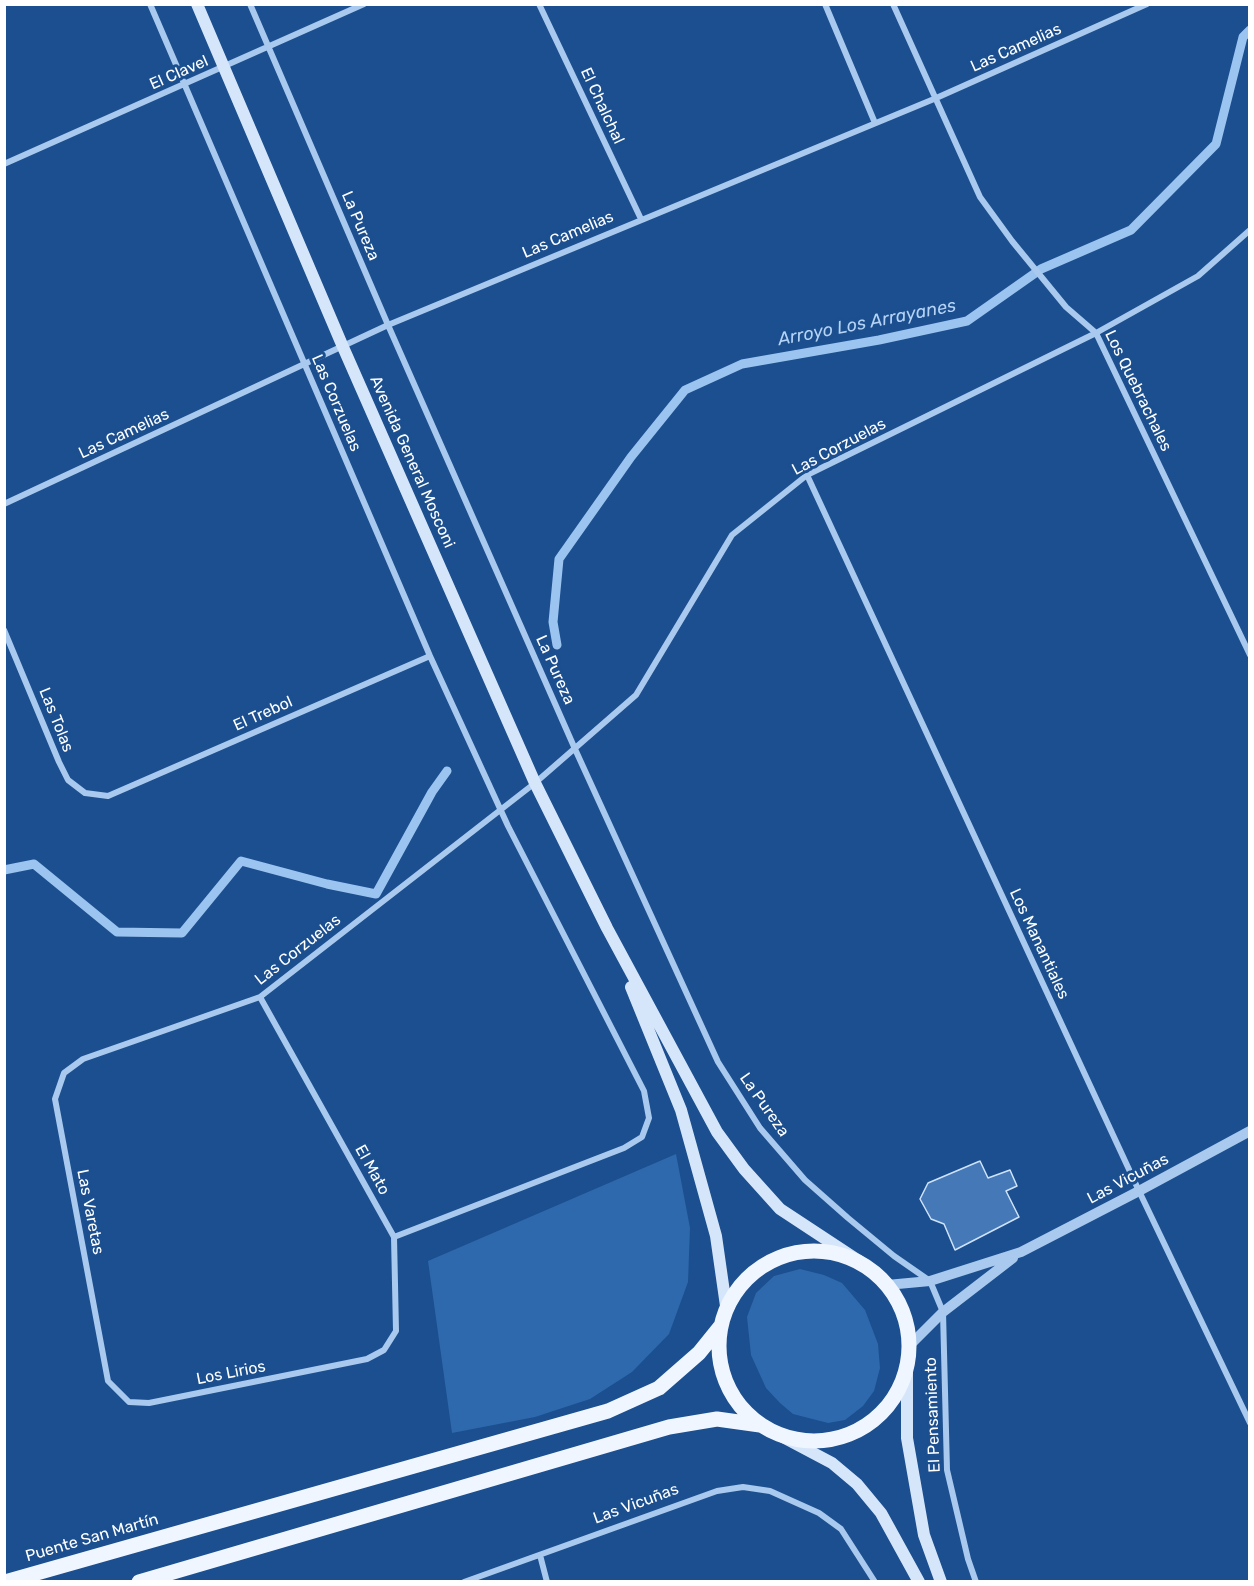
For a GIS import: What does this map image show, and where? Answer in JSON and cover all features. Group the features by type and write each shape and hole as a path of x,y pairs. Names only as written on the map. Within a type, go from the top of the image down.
{"main road":[{"name":"Avenida General Mosconi","path":"197,4 343,347 535,783 607,928"},
{"path":"607,928 717,1132 744,1169 780,1209 862,1263 887,1285 904,1312 910,1345 907,1371 907,1438 924,1534 941,1581"},
{"path":"607,928 681,1110 716,1236 726,1306"},
{"path":"862,1263 831,1252 802,1251 775,1258 751,1273 726,1306 720,1328 718,1355 725,1382 739,1406 760,1425 832,1463 857,1484 881,1514 919,1581"},
{"name":"Puente San Martín","path":"5,1581 608,1411 659,1388 699,1353 720,1328"},
{"path":"781,1436 815,1442 845,1437 873,1422 894,1400 907,1371"},
{"path":"139,1581 669,1427 717,1419 760,1425"}],"street":[{"name":"Las Corzuelas","path":"150,4 430,656 500,810 644,1091 649,1118 642,1137 624,1148 394,1237"},
{"name":"La Pureza","path":"250,4 388,325 575,749 718,1062 760,1128 806,1180 894,1256 930,1281"},
{"name":"El Clavel","path":"4,164 364,4"},
{"name":"El Chalchal","path":"539,4 641,219"},
{"path":"825,4 875,123"},
{"name":"Los Quebrachales","path":"893,4 980,197 1012,241 1066,307 1096,333 1250,655"},
{"name":"Las Camelias","path":"4,504 388,325 934,99 1147,4"},
{"name":"Las Corzuelas","path":"83,1059 260,997 535,783 636,694 732,535 807,475 1096,333 1198,276 1250,230"},
{"name":"Los Manantiales","path":"807,475 1139,1191 1250,1423"},
{"name":"Las Tolas","path":"4,630 58,762 68,780 85,793 108,796"},
{"name":"El Trebol","path":"108,796 430,656"},
{"name":"El Mato","path":"260,997 394,1237 396,1330 384,1350 367,1359"},
{"name":"Las Varetas","path":"83,1059 64,1072 55,1099 108,1381"},
{"name":"Las Vicuñas","path":"887,1285 930,1281 1021,1252 1250,1131"},
{"name":"Las Vicuñas","path":"910,1345 943,1312 1021,1252"},
{"name":"El Pensamiento","path":"930,1281 943,1312 947,1470 968,1558 976,1581"},
{"name":"Los Lirios","path":"108,1381 129,1402 149,1403 367,1359"},
{"name":"Las Vicuñas","path":"464,1581 717,1491 744,1487 770,1491 819,1513 841,1529 875,1581"},
{"path":"540,1555 548,1581"}],"shaded area":[{"path":"676,1154 690,1228 688,1282 669,1334 632,1372 590,1399 535,1417 452,1433 428,1261"},
{"path":"800,1269 824,1275 842,1283 865,1310 878,1344 880,1368 874,1391 863,1406 845,1420 828,1423 793,1414 766,1388 751,1355 747,1317 756,1293 774,1276"}],"building":[{"path":"980,1161 988,1178 1010,1170 1017,1186 1006,1191 1019,1217 955,1250 944,1224 931,1219 920,1199 928,1183"}],"waterway":[{"name":"Arroyo Los Arrayanes","path":"557,645 553,622 559,559 631,457 685,390 742,364 879,340 967,321 1041,269 1131,230 1216,144 1243,37 1250,30"},
{"name":"Arroyo Los Arrayanes","path":"4,870 34,864 117,932 182,933 241,861 327,884 376,894 432,792 447,771"}]}
